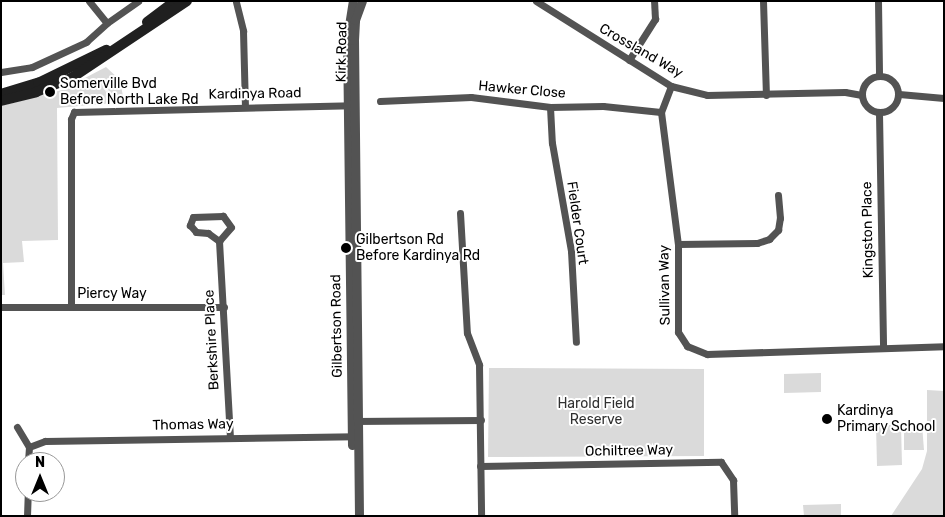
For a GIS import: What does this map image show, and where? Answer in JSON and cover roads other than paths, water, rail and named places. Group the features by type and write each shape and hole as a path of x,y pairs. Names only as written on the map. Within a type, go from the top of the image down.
{"main road":[{"path":"1,94 38,83 84,62 111,47 175,1"},
{"path":"1,101 36,92 74,77 187,1"}],"street":[{"path":"89,1 107,23"},
{"path":"1,72 32,66 86,42 107,23 138,1"},
{"name":"Kirk Road","path":"351,106 347,38 353,1"},
{"name":"Kirk Road","path":"351,106 354,28 362,1"},
{"name":"Crossland Way","path":"536,1 671,86 707,95 845,92 862,95"},
{"path":"629,60 655,19 654,1"},
{"path":"763,1 766,95"},
{"path":"878,1 880,76"},
{"path":"236,2 243,32 245,107"},
{"path":"880,76 895,83 899,94 895,105 880,113 869,109 862,95 869,80 880,76"},
{"path":"660,112 671,86"},
{"path":"899,94 944,98"},
{"name":"Hawker Close","path":"380,101 471,97 550,107 603,106 660,112"},
{"name":"Kardinya Road","path":"71,307 71,119 78,110 351,106"},
{"name":"Gilbertson Road","path":"351,106 355,421 353,516"},
{"name":"Fielder Court","path":"550,107 552,143 571,252 576,342"},
{"name":"Sullivan Way","path":"660,112 678,244 678,332 687,346 707,354 944,346"},
{"name":"Kingston Place","path":"880,113 882,347"},
{"path":"678,244 757,243 768,240 778,230 780,218 778,195"},
{"path":"460,213 466,332 479,366 481,516"},
{"name":"Berkshire Place","path":"219,241 208,233 196,232 190,225 193,217 223,216 231,227 219,241 230,437"},
{"name":"Piercy Way","path":"1,307 224,307"},
{"path":"355,421 481,420"},
{"path":"18,428 29,447 29,452"},
{"name":"Gilbertson Road","path":"355,436 359,516"},
{"name":"Thomas Way","path":"29,447 45,441 355,436"},
{"name":"Ochiltree Way","path":"480,466 721,462 733,480 734,516"},
{"path":"27,516 28,502"}],"place":[{"name":"Somerville Bvd Before North Lake Rd","path":"50,92"},
{"name":"Gilbertson Rd Before Kardinya Rd","path":"346,248"},
{"name":"Kardinya Primary School","path":"827,419"}],"park label":[{"name":"Harold Field Reserve","path":"596,412"}]}
